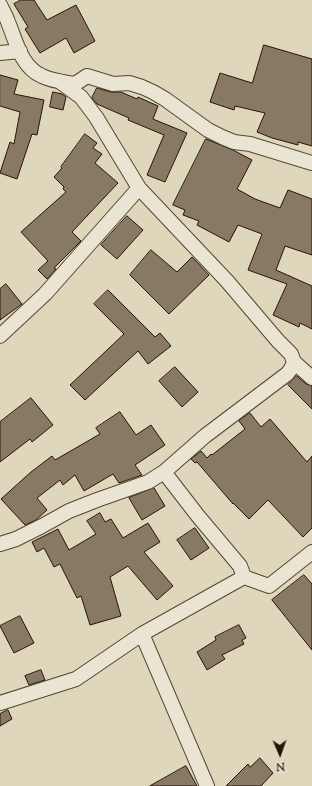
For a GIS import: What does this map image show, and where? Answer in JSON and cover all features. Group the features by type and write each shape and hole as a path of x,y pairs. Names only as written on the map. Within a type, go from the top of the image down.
{"street":[{"path":"0,5 22,57 31,69 41,76 75,84 87,76 113,84 129,83 142,87 165,99 208,130 222,137 234,142 250,144 312,163"},
{"path":"0,53 20,51"},
{"path":"59,81 81,97 96,117 139,188 227,281 278,341 291,354 294,362 312,378"},
{"path":"131,158 139,188"},
{"path":"0,336 45,294 139,188"},
{"path":"0,544 16,539 76,508 148,482 164,472 205,436 286,374 292,369 294,362"},
{"path":"164,472 198,516 240,566 244,578"},
{"path":"0,704 76,679 142,634 244,578 269,586 312,552"},
{"path":"142,634 207,786"}],"building":[{"path":"21,0 34,0 47,20 76,5 95,41 74,53 66,38 40,53 25,29 28,27 14,4"},
{"path":"264,45 312,59 312,146 298,142 298,145 257,132 265,113 235,106 234,110 210,102 220,73 252,83"},
{"path":"0,75 18,80 14,94 44,100 37,135 32,134 17,179 0,173 10,142 14,144 20,112 0,106"},
{"path":"97,88 111,92 121,92 137,99 138,97 158,106 153,119 187,133 165,182 147,175 164,135 128,120 129,118 97,104 92,98"},
{"path":"53,92 62,94 66,97 63,110 50,107"},
{"path":"85,134 97,143 93,148 102,154 95,163 118,183 72,232 81,241 54,268 56,269 47,279 38,270 48,261 21,232 66,192 63,189 64,187 54,177 62,168 61,167"},
{"path":"206,139 233,150 252,160 237,189 255,199 280,208 288,190 312,199 312,255 285,246 276,270 312,286 312,329 300,323 299,327 273,315 287,284 248,270 262,234 238,225 229,242 197,225 199,221 183,215 185,210 173,205"},
{"path":"127,216 143,230 117,259 101,245"},
{"path":"151,250 177,272 192,257 209,275 169,314 130,275"},
{"path":"6,284 22,304 0,320 0,289"},
{"path":"108,290 155,337 160,333 171,346 148,364 138,351 85,400 70,385 124,334 94,304"},
{"path":"175,367 198,392 182,407 159,381"},
{"path":"297,376 306,384 312,386 312,409 288,385"},
{"path":"31,398 53,425 32,442 30,439 0,462 0,422"},
{"path":"120,412 136,435 151,425 165,445 135,465 142,475 119,483 113,474 84,491 75,475 63,485 60,480 37,498 47,510 36,520 25,525 1,499 31,472 52,456 55,460 100,434 96,428"},
{"path":"250,413 261,427 270,419 307,462 312,456 312,528 303,537 268,500 249,519 233,504 197,462 195,463 191,459 201,451 207,458 211,454 212,455 245,429 239,421"},
{"path":"154,488 165,506 142,520 129,498"},
{"path":"100,513 105,522 111,519 123,538 148,523 160,542 144,552 173,586 157,600 128,566 110,577 121,616 90,625 81,596 77,598 60,564 54,567 44,548 37,552 32,542 58,529 69,550 96,534 87,521"},
{"path":"195,528 209,548 191,560 177,540"},
{"path":"304,575 312,584 312,650 272,600"},
{"path":"20,616 34,643 14,653 0,626"},
{"path":"239,625 246,638 242,640 244,644 222,655 225,659 207,670 197,652 216,640 215,637"},
{"path":"41,670 45,680 29,685 25,676"},
{"path":"8,710 12,719 0,726 0,714"},
{"path":"260,758 273,773 261,786 226,786 248,764 250,767"},
{"path":"186,766 197,786 150,786"}]}
